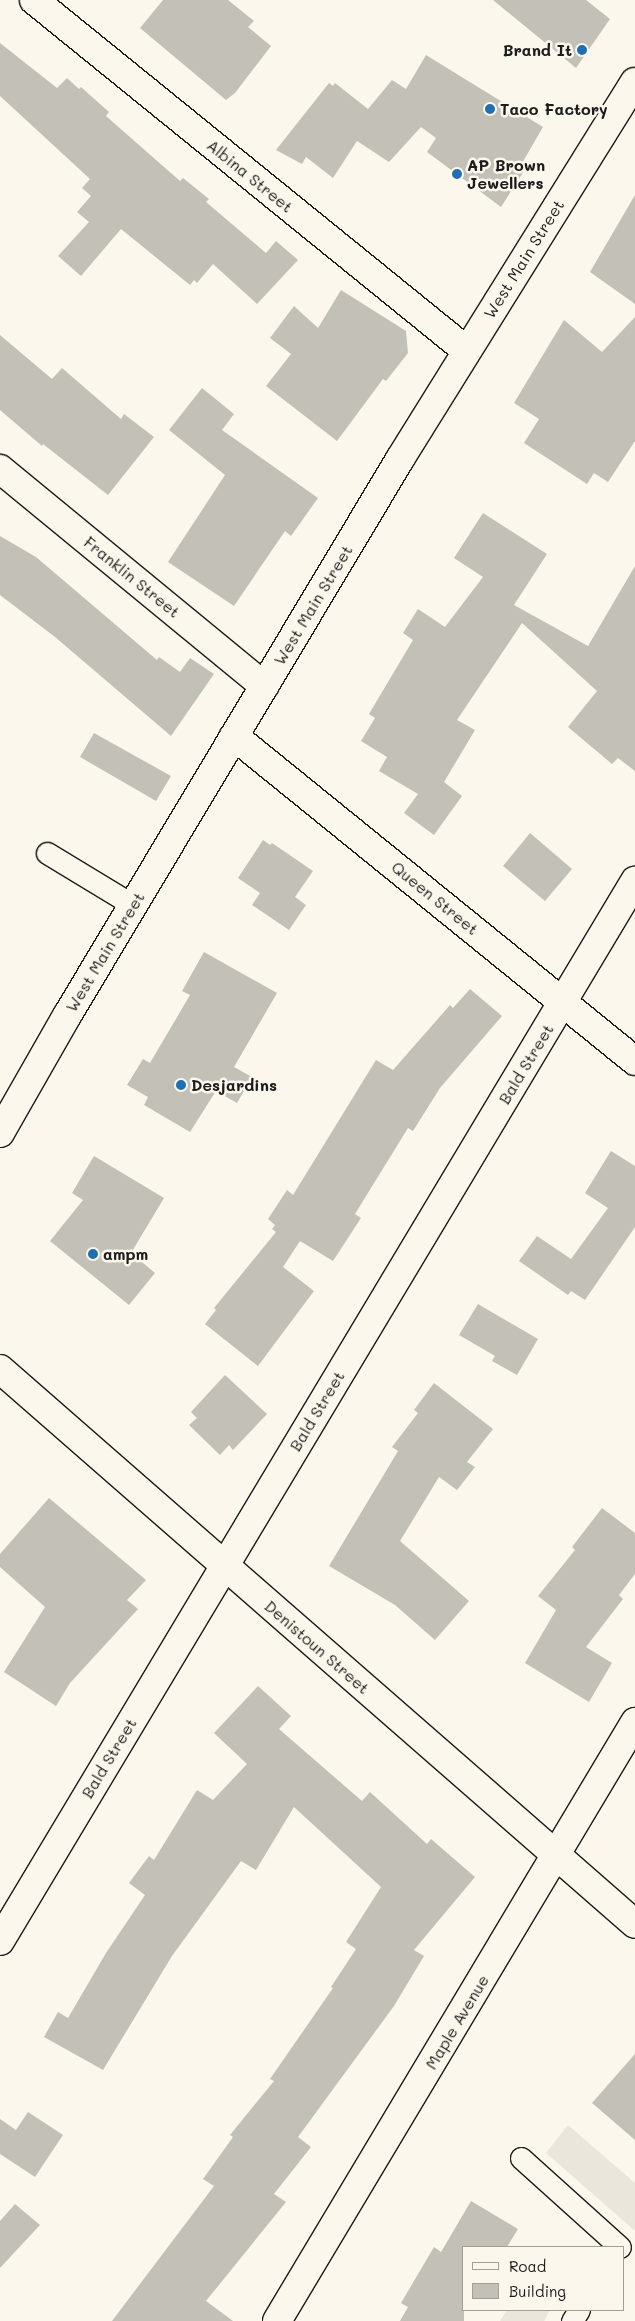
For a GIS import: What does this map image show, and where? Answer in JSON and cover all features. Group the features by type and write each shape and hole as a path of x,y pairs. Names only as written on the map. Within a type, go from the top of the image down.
{"street":[{"name":"Albina Street","path":"34,0 467,351"},
{"name":"West Main Street","path":"0,1133 264,686 467,351 635,82"},
{"name":"Franklin Street","path":"0,469 264,686"},
{"name":"Queen Street","path":"234,736 635,1061"},
{"name":"Bald Street","path":"0,1941 635,881"},
{"name":"Denistoun Street","path":"0,1369 635,1924"},
{"name":"Maple Avenue","path":"277,2321 635,1722"}],"lane":[{"path":"47,853 133,905"},
{"path":"521,2158 618,2246"},
{"path":"625,2252 635,2260"}],"shaded area":[{"path":"568,2125 635,2183 635,2231 546,2153"},
{"path":"506,2311 549,2311 544,2321 500,2321"}],"building":[{"path":"163,0 228,0 254,21 248,27 271,46 235,93 226,100 140,28"},
{"path":"493,0 586,0 610,19 576,68"},
{"path":"0,43 57,88 67,78 79,89 81,87 109,112 106,116 180,181 183,178 209,199 206,202 266,253 276,241 298,260 257,304 213,264 197,283 194,280 190,285 121,229 81,276 58,256 89,222 77,212 91,196 82,188 90,179 0,96"},
{"path":"426,55 543,127 521,165 526,168 501,207 427,152 436,138 421,127 389,162 357,141 333,178 306,157 302,164 276,150 329,83 333,86 335,83 368,109 392,80 406,89"},
{"path":"635,195 635,304 590,272"},
{"path":"341,290 406,331 408,353 386,381 383,379 337,441 266,386 291,354 270,338 294,306 318,328"},
{"path":"635,317 635,441 608,482 594,473 587,484 524,443 539,419 514,403 564,320 602,352"},
{"path":"0,335 52,379 62,368 121,419 124,414 154,437 108,495 43,444 42,446 0,410"},
{"path":"202,388 234,414 222,430 318,498 291,536 285,531 234,606 168,562 225,475 169,430"},
{"path":"483,513 547,554 514,605 588,646 635,566 635,771 618,758 612,764 568,727 597,691 522,623 457,720 475,730 444,782 462,796 434,835 404,813 418,794 379,771 387,757 361,741 375,718 369,714 413,640 403,633 418,609 445,627 483,577 454,558"},
{"path":"0,536 36,557 157,660 159,657 180,672 190,658 214,674 171,736 55,637 0,595"},
{"path":"94,733 171,776 156,801 80,757"},
{"path":"530,833 572,869 545,901 503,866"},
{"path":"263,840 270,845 272,843 313,871 295,897 306,905 289,930 252,905 260,893 238,878"},
{"path":"204,952 277,993 234,1067 252,1077 237,1103 216,1091 190,1132 144,1105 148,1097 127,1085 143,1059 150,1063 190,995 182,991"},
{"path":"470,989 502,1016 440,1088 413,1131 408,1128 355,1214 361,1218 333,1261 300,1241 283,1267 314,1291 258,1366 205,1324 216,1310 214,1308 276,1232 272,1229 275,1225 268,1219 287,1190 293,1195 376,1060 393,1070 450,1005 453,1008"},
{"path":"611,1151 635,1166 635,1227 585,1300 571,1291 568,1295 519,1261 537,1236 571,1259 608,1208 585,1193"},
{"path":"94,1156 164,1198 131,1253 155,1273 129,1305 50,1241 83,1200 72,1193"},
{"path":"478,1304 538,1339 517,1375 492,1361 495,1356 459,1335"},
{"path":"225,1375 267,1414 233,1450 229,1445 220,1455 189,1425 197,1418 191,1412"},
{"path":"434,1383 493,1429 467,1462 475,1467 457,1490 439,1477 400,1541 469,1601 435,1640 395,1605 329,1566 398,1451 392,1447 418,1413 414,1410"},
{"path":"49,1498 146,1580 127,1600 138,1609 70,1683 56,1706 4,1672 45,1607 0,1567 0,1554"},
{"path":"602,1508 635,1533 635,1574 619,1595 623,1599 586,1647 612,1663 589,1702 525,1663 556,1610 538,1596 575,1550 572,1547"},
{"path":"258,1686 291,1716 279,1729 362,1801 370,1792 427,1844 431,1839 475,1877 414,1950 424,1956 394,2006 298,2137 311,2147 274,2194 286,2202 206,2301 233,2321 112,2321 214,2186 203,2179 233,2137 230,2135 274,2081 270,2079 333,1988 331,1987 356,1949 346,1942 381,1887 294,1807 256,1870 241,1861 172,1956 103,2070 44,2037 58,2012 68,2018 106,1953 145,1895 129,1883 149,1856 154,1860 197,1790 213,1800 247,1764 214,1733"},
{"path":"635,2054 635,2140 592,2103"},
{"path":"28,2112 63,2135 35,2177 0,2154 0,2119 16,2130"},
{"path":"471,2201 518,2229 508,2246 462,2246 462,2311 464,2311 464,2321 400,2321 408,2307 401,2303 434,2247 441,2252"},
{"path":"15,2204 40,2225 0,2268 0,2221"}],"place":[{"name":"Brand It","path":"582,50"},
{"name":"Taco Factory","path":"490,109"},
{"name":"AP Brown Jewellers","path":"457,174"},
{"name":"Desjardins","path":"181,1085"},
{"name":"ampm","path":"93,1254"}]}
